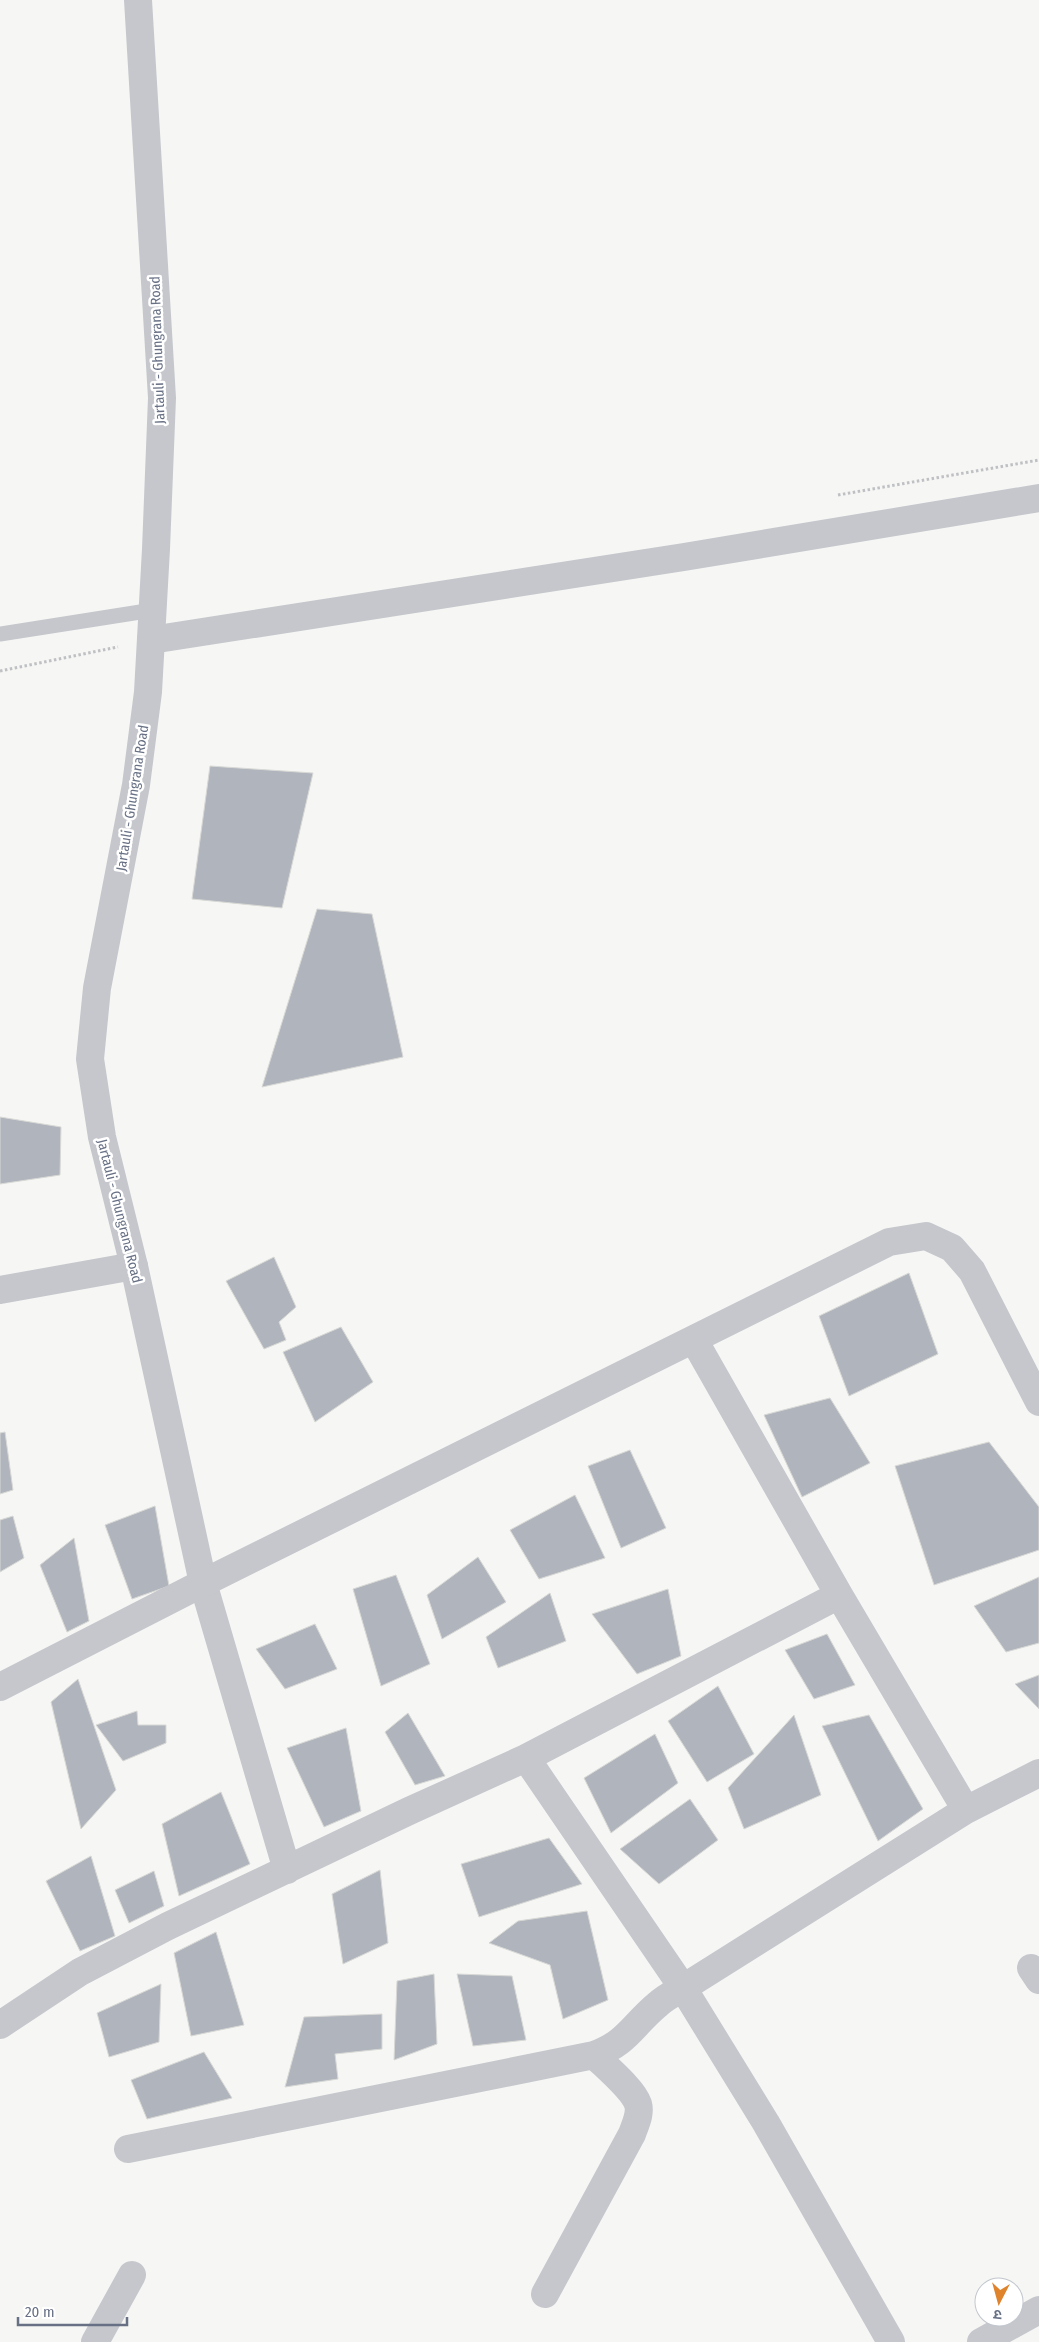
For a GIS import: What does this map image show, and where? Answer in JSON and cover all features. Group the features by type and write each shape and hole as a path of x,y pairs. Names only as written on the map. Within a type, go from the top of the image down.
{"street":[{"name":"Jartauli - Ghungrana Road","path":"138,0 162,398 148,692 136,785 97,988 90,1059 102,1137 134,1266 203,1583 287,1870"},
{"path":"150,651 684,557 1039,498"},
{"path":"0,1687 203,1583 889,1242 926,1236 952,1248 972,1271 1039,1402"},
{"path":"0,1290 134,1266"},
{"path":"694,1340 839,1595 966,1810"},
{"path":"0,2025 80,1972 168,1926 409,1811 526,1758 839,1595"},
{"path":"526,1758 683,1988 766,2123 891,2342"},
{"path":"128,2149 594,2055 610,2049 624,2039 657,2004 966,1810 1039,1773"},
{"path":"545,2294 632,2134 638,2118 638,2104 632,2094 594,2055"},
{"path":"95,2342 132,2275"},
{"path":"981,2342 1039,2310"}],"lane":[{"path":"0,634 152,610"}],"path":[{"path":"0,672 150,651"}],"building":[{"path":"210,766 313,773 282,908 192,899"},
{"path":"317,909 372,914 403,1057 262,1087"},
{"path":"0,1117 61,1127 60,1175 0,1184"},
{"path":"274,1257 296,1307 279,1322 286,1340 264,1349 226,1281"},
{"path":"909,1273 938,1354 849,1396 819,1316"},
{"path":"341,1327 373,1382 315,1422 283,1352"},
{"path":"830,1398 870,1463 802,1497 764,1415"},
{"path":"5,1432 13,1490 0,1494 0,1433"},
{"path":"989,1442 1039,1507 1039,1550 934,1585 895,1466"},
{"path":"630,1450 666,1528 621,1548 588,1466"},
{"path":"575,1495 605,1558 539,1579 510,1530"},
{"path":"155,1506 169,1586 132,1599 105,1525"},
{"path":"13,1516 24,1558 0,1572 0,1520"},
{"path":"74,1538 89,1621 67,1632 40,1565"},
{"path":"478,1557 506,1602 442,1639 427,1595"},
{"path":"396,1575 430,1664 381,1686 353,1589"},
{"path":"1039,1577 1039,1643 1006,1652 974,1606"},
{"path":"668,1589 681,1656 637,1674 592,1614"},
{"path":"550,1593 566,1641 498,1668 486,1637"},
{"path":"315,1624 337,1669 285,1689 256,1649"},
{"path":"827,1634 855,1685 814,1699 785,1650"},
{"path":"1039,1675 1039,1709 1015,1684"},
{"path":"78,1679 116,1790 81,1829 51,1702"},
{"path":"718,1686 754,1754 707,1782 668,1721"},
{"path":"137,1711 138,1725 166,1725 166,1743 123,1761 96,1725"},
{"path":"408,1713 445,1776 415,1785 385,1732"},
{"path":"794,1715 821,1795 744,1829 728,1788"},
{"path":"869,1715 923,1809 878,1841 822,1726"},
{"path":"346,1728 361,1811 324,1827 287,1748"},
{"path":"655,1734 678,1783 611,1833 584,1778"},
{"path":"221,1792 250,1864 179,1896 162,1824"},
{"path":"690,1799 718,1840 659,1884 620,1849"},
{"path":"549,1838 582,1884 479,1917 461,1864"},
{"path":"91,1856 115,1936 80,1951 46,1881"},
{"path":"380,1870 388,1943 343,1964 332,1894"},
{"path":"154,1871 164,1906 129,1923 115,1890"},
{"path":"587,1911 608,2000 563,2019 550,1965 489,1943 518,1921"},
{"path":"216,1932 244,2025 191,2036 174,1953"},
{"path":"434,1974 437,2044 394,2060 397,1981"},
{"path":"457,1974 512,1976 526,2040 473,2046"},
{"path":"161,1984 159,2042 109,2057 97,2013"},
{"path":"382,2014 382,2049 335,2054 338,2079 285,2087 304,2017"},
{"path":"204,2052 232,2098 147,2119 131,2080"}]}
